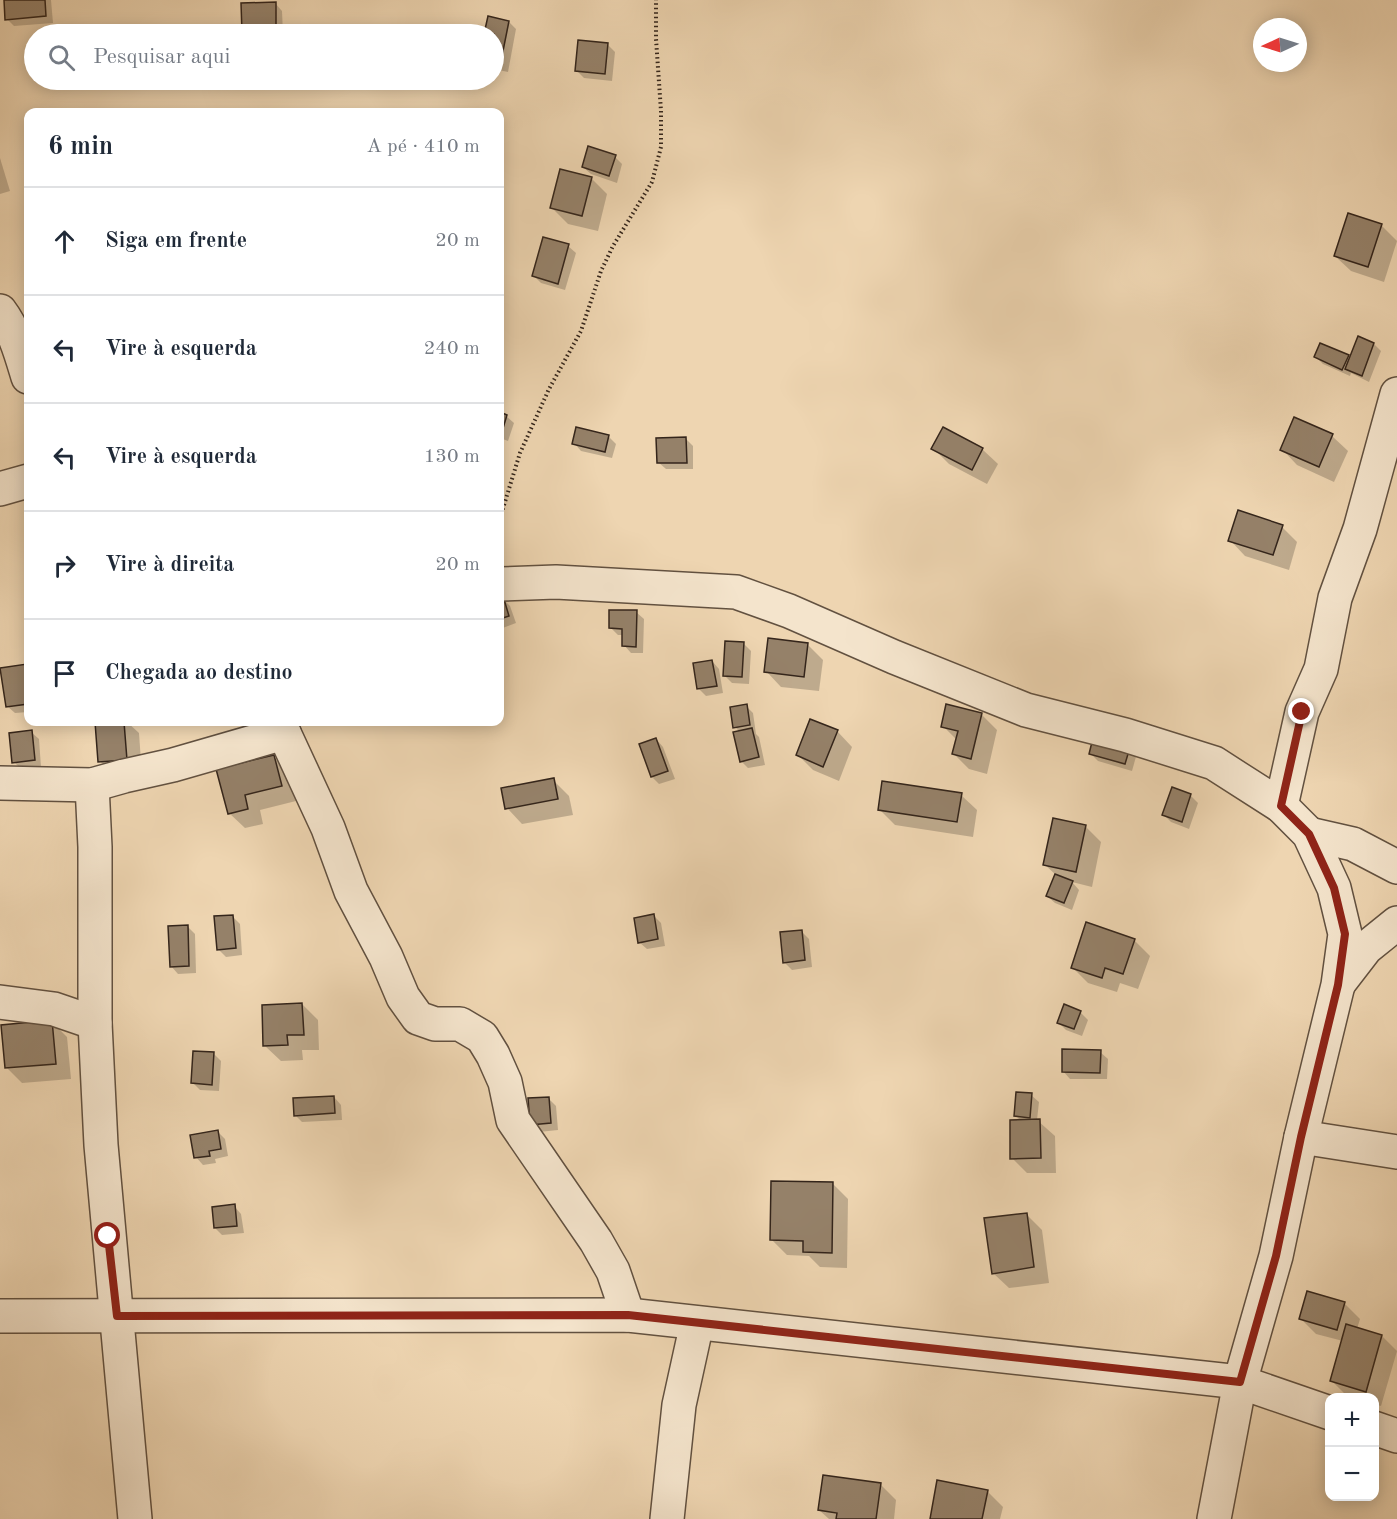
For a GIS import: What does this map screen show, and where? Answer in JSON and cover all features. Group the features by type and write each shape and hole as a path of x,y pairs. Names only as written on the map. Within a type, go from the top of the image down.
{"street":[{"path":"0,311 8,321 24,364"},
{"path":"1281,806 1302,712 1321,669 1335,598 1363,518 1397,394"},
{"path":"0,489 24,482"},
{"path":"504,584 556,582 736,592 1026,710 1125,735 1214,763 1281,806 1309,834 1334,888 1345,934 1338,985 1301,1137 1276,1256 1240,1382 1214,1519"},
{"path":"0,783 92,785 173,765 280,727 328,828 351,891 386,957 403,997 418,1018 435,1024 460,1024 482,1037 493,1054 505,1082 513,1120 596,1241 613,1271 628,1315"},
{"path":"92,785 95,847 95,1023 104,1179 135,1519"},
{"path":"1309,834 1353,844 1397,867"},
{"path":"1338,985 1366,948 1397,923"},
{"path":"0,1002 54,1009 95,1023"},
{"path":"1301,1137 1397,1152"},
{"path":"0,1316 628,1315 1240,1382 1325,1412"},
{"path":"667,1519 679,1404 697,1323"},
{"path":"1379,1430 1397,1436"}],"path":[{"path":"504,505 520,453 549,389 581,331 601,271 613,246 652,182 661,147 656,0"}],"building":[{"path":"4,0 45,0 46,16 5,20"},
{"path":"276,2 276,24 242,24 241,3"},
{"path":"488,16 509,21 504,46 504,24 486,24"},
{"path":"578,40 608,43 605,74 575,71"},
{"path":"588,146 616,155 609,176 582,167"},
{"path":"560,169 592,177 582,216 550,208"},
{"path":"1348,213 1382,224 1368,267 1334,256"},
{"path":"543,237 569,244 558,284 532,276"},
{"path":"1358,336 1374,343 1362,376 1345,369"},
{"path":"1320,343 1349,355 1342,370 1314,357"},
{"path":"1294,417 1333,434 1319,467 1280,450"},
{"path":"576,427 609,435 605,452 572,444"},
{"path":"943,427 983,448 972,470 931,449"},
{"path":"686,437 687,463 657,463 656,438"},
{"path":"1238,510 1283,525 1273,555 1228,541"},
{"path":"504,599 509,616 504,618"},
{"path":"609,610 637,610 636,647 622,646 622,629 609,628"},
{"path":"768,638 808,643 804,677 764,672"},
{"path":"725,641 744,642 742,677 723,676"},
{"path":"712,660 717,686 697,689 693,663"},
{"path":"24,664 24,705 6,707 0,668"},
{"path":"747,704 750,725 733,728 730,707"},
{"path":"946,704 982,713 971,759 952,754 958,731 941,727"},
{"path":"810,719 838,730 823,767 796,755"},
{"path":"95,726 124,726 127,760 98,762"},
{"path":"752,728 759,757 740,762 733,732"},
{"path":"32,730 35,760 12,763 9,733"},
{"path":"1094,734 1131,744 1125,764 1089,754"},
{"path":"656,738 668,771 651,777 639,744"},
{"path":"274,755 282,786 245,795 248,809 228,814 216,769"},
{"path":"554,778 558,799 505,809 501,788"},
{"path":"882,781 962,793 957,822 878,810"},
{"path":"1172,787 1191,794 1182,822 1162,815"},
{"path":"1053,818 1086,825 1076,872 1043,865"},
{"path":"1055,874 1073,881 1064,903 1046,896"},
{"path":"654,914 658,939 638,943 634,918"},
{"path":"233,915 236,948 217,950 214,916"},
{"path":"1086,922 1135,939 1123,974 1105,968 1102,978 1071,968"},
{"path":"188,925 189,966 170,967 168,926"},
{"path":"802,930 805,960 783,963 780,932"},
{"path":"302,1003 304,1035 287,1035 288,1045 263,1046 262,1005"},
{"path":"1064,1004 1081,1011 1074,1029 1057,1023"},
{"path":"52,1020 56,1064 5,1068 1,1025"},
{"path":"1062,1049 1101,1050 1100,1073 1062,1072"},
{"path":"193,1051 214,1052 212,1085 191,1083"},
{"path":"1016,1092 1032,1093 1030,1118 1014,1116"},
{"path":"334,1096 335,1113 294,1116 293,1098"},
{"path":"549,1097 551,1123 530,1125 528,1098"},
{"path":"1040,1119 1041,1158 1010,1159 1010,1120"},
{"path":"218,1130 221,1149 209,1151 210,1156 194,1158 190,1135"},
{"path":"771,1181 833,1182 832,1253 803,1252 803,1241 770,1240"},
{"path":"235,1204 237,1226 214,1228 212,1207"},
{"path":"1027,1213 1034,1267 992,1274 984,1218"},
{"path":"1307,1291 1345,1302 1337,1330 1299,1319"},
{"path":"1346,1324 1382,1335 1366,1392 1330,1381"},
{"path":"823,1475 881,1483 876,1519 836,1519 837,1513 818,1510"},
{"path":"937,1480 988,1490 982,1519 930,1519"}],"route":[{"path":"108,1236 117,1316 628,1315 1240,1382 1276,1256 1301,1137 1338,985 1345,934 1334,888 1309,834 1281,806 1302,712"}]}
